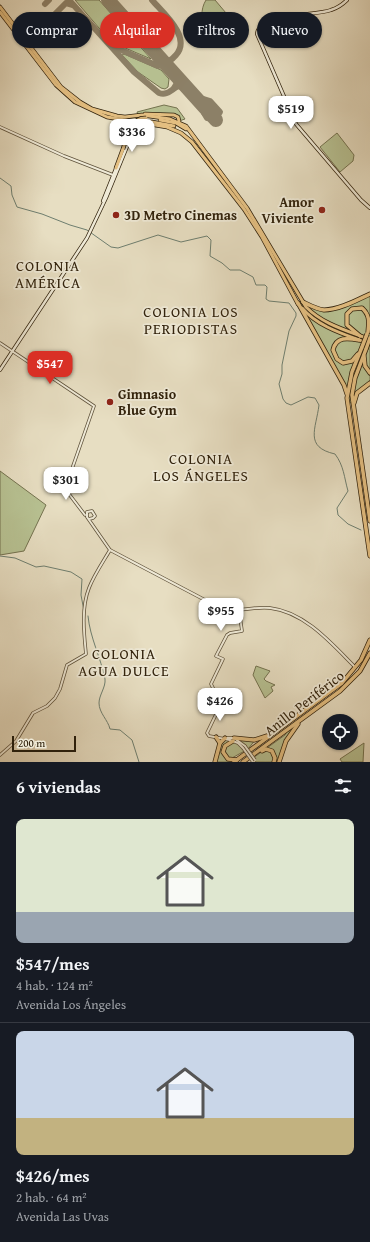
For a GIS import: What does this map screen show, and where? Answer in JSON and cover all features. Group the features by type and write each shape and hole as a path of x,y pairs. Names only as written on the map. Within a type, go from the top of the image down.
{"highway":[{"path":"300,303 325,310 335,308 370,294"},
{"path":"300,303 344,385 370,556"},
{"path":"347,398 352,372 363,349 369,320 368,313 359,308 352,309 347,314 347,325 360,338"},
{"path":"367,333 370,326"},
{"path":"360,338 341,339 335,343 333,353 340,361 348,362 355,358 370,339"},
{"path":"363,349 365,366 370,373"},
{"path":"364,354 353,384 353,406 370,521"},
{"path":"353,406 357,393 370,383"},
{"name":"Anillo Periférico","path":"235,761 330,693 346,679 356,668 370,640"},
{"name":"Anillo Periférico","path":"242,762 348,684 360,671 370,653"},
{"path":"279,762 286,740 301,720"},
{"path":"235,761 228,759 223,752 225,746 234,740 264,738 277,731"},
{"path":"216,737 220,743"},
{"path":"215,762 220,743 225,738"},
{"path":"254,754 264,749 269,750 274,755 274,762"}],"main road":[{"path":"347,0 342,5 331,10 277,19 261,26 258,29 257,34 296,124 361,200 370,208"},
{"path":"0,7 53,77 68,94 86,106 100,112 124,117 147,114 174,115 178,117 179,121"},
{"path":"0,12 56,85 66,95 97,114 132,122 168,127 180,133 192,142 244,209 307,314 324,325 360,338 370,344"},
{"path":"142,115 175,120 186,126 247,208 300,303"},
{"path":"114,175 134,123 140,118 176,122 189,131"},
{"path":"116,168 132,131 132,122"},
{"path":"0,370 87,238 135,126 141,123 152,122 174,126"},
{"path":"360,338 370,339"}],"street":[{"path":"0,127 64,156 114,175"},
{"path":"0,343 94,406 66,486 69,494 81,508 110,550 224,610 239,610 260,607 272,608 308,622 356,668"},
{"path":"81,508 94,513 92,524"},
{"path":"86,516 86,513 89,510"},
{"path":"89,519 93,518"},
{"path":"0,755 16,741 33,713 47,706 55,698 60,689 67,665 86,654 85,634 87,597 89,588 110,550"},
{"path":"239,610 242,631 227,635 216,656 223,660 211,684 221,704 207,735 234,740 244,747 254,761"}],"green space":[{"path":"75,0 99,0 110,12 100,12 100,29 92,20 92,12 85,12"},
{"path":"206,0 215,0 225,12 202,12"},
{"path":"125,48 141,48 151,59"},
{"path":"124,54 161,70 169,79 168,87 165,89 161,88 138,72 122,55"},
{"path":"164,105 177,108 185,119 179,121 176,116 138,115 137,112"},
{"path":"337,133 354,155 353,161 340,172 320,147"},
{"path":"370,294 370,383 357,393 353,406 347,398 346,391 298,303 305,303 325,310 330,310"},
{"path":"0,471 46,505 24,551 0,555"},
{"path":"256,666 270,671 264,679 275,685 271,687 273,691 265,698 253,675"},
{"path":"292,726 294,729 288,736 279,762 256,762 253,758 285,735 288,729"},
{"path":"225,738 256,739 248,749 232,758 233,762 215,762 220,743"},
{"path":"364,743 363,762 342,762 340,759 354,750 358,750 358,747"}],"waterway":[{"path":"0,178 11,186 12,195 17,207 87,230 111,247 118,248 158,235 181,242 207,236 211,240 210,256 230,270 240,270 253,277 256,285 265,285 267,287 266,299 269,301 289,303 296,313 296,316 289,331 279,384 283,399 286,403 291,405 308,397 315,398 319,405 314,436 316,442 319,447 325,451 335,454 338,458 342,467 348,491 337,508 338,515 348,524 361,530"},
{"path":"0,556 15,558 36,567 44,566 71,572 82,579 81,595 84,611"},
{"path":"88,616 91,632 105,679 99,700 100,710 110,729 120,730 132,740 139,762"}],"taxiway":[{"path":"45,4 49,0"},
{"path":"69,0 134,72 159,93 165,94 179,86 187,88"},
{"path":"152,0 163,12"},
{"path":"57,12 66,3 73,5"},
{"path":"117,48 158,66 172,59 180,48 181,41 175,28"},
{"path":"174,88 177,83 175,74"},
{"path":"194,96 210,101 220,112 215,119 207,118 204,113 204,107"}],"runway":[{"path":"108,0 216,120"}],"place":[{"name":"Amor Viviente","path":"322,210"},
{"name":"3D Metro Cinemas","path":"116,215"},
{"name":"Gimnasio Blue Gym","path":"110,402"}],"district":[{"name":"COLONIA AMÉRICA","path":"48,274"},
{"name":"COLONIA LOS PERIODISTAS","path":"191,320"},
{"name":"COLONIA LOS ÁNGELES","path":"201,468"},
{"name":"COLONIA AGUA DULCE","path":"124,662"}]}
